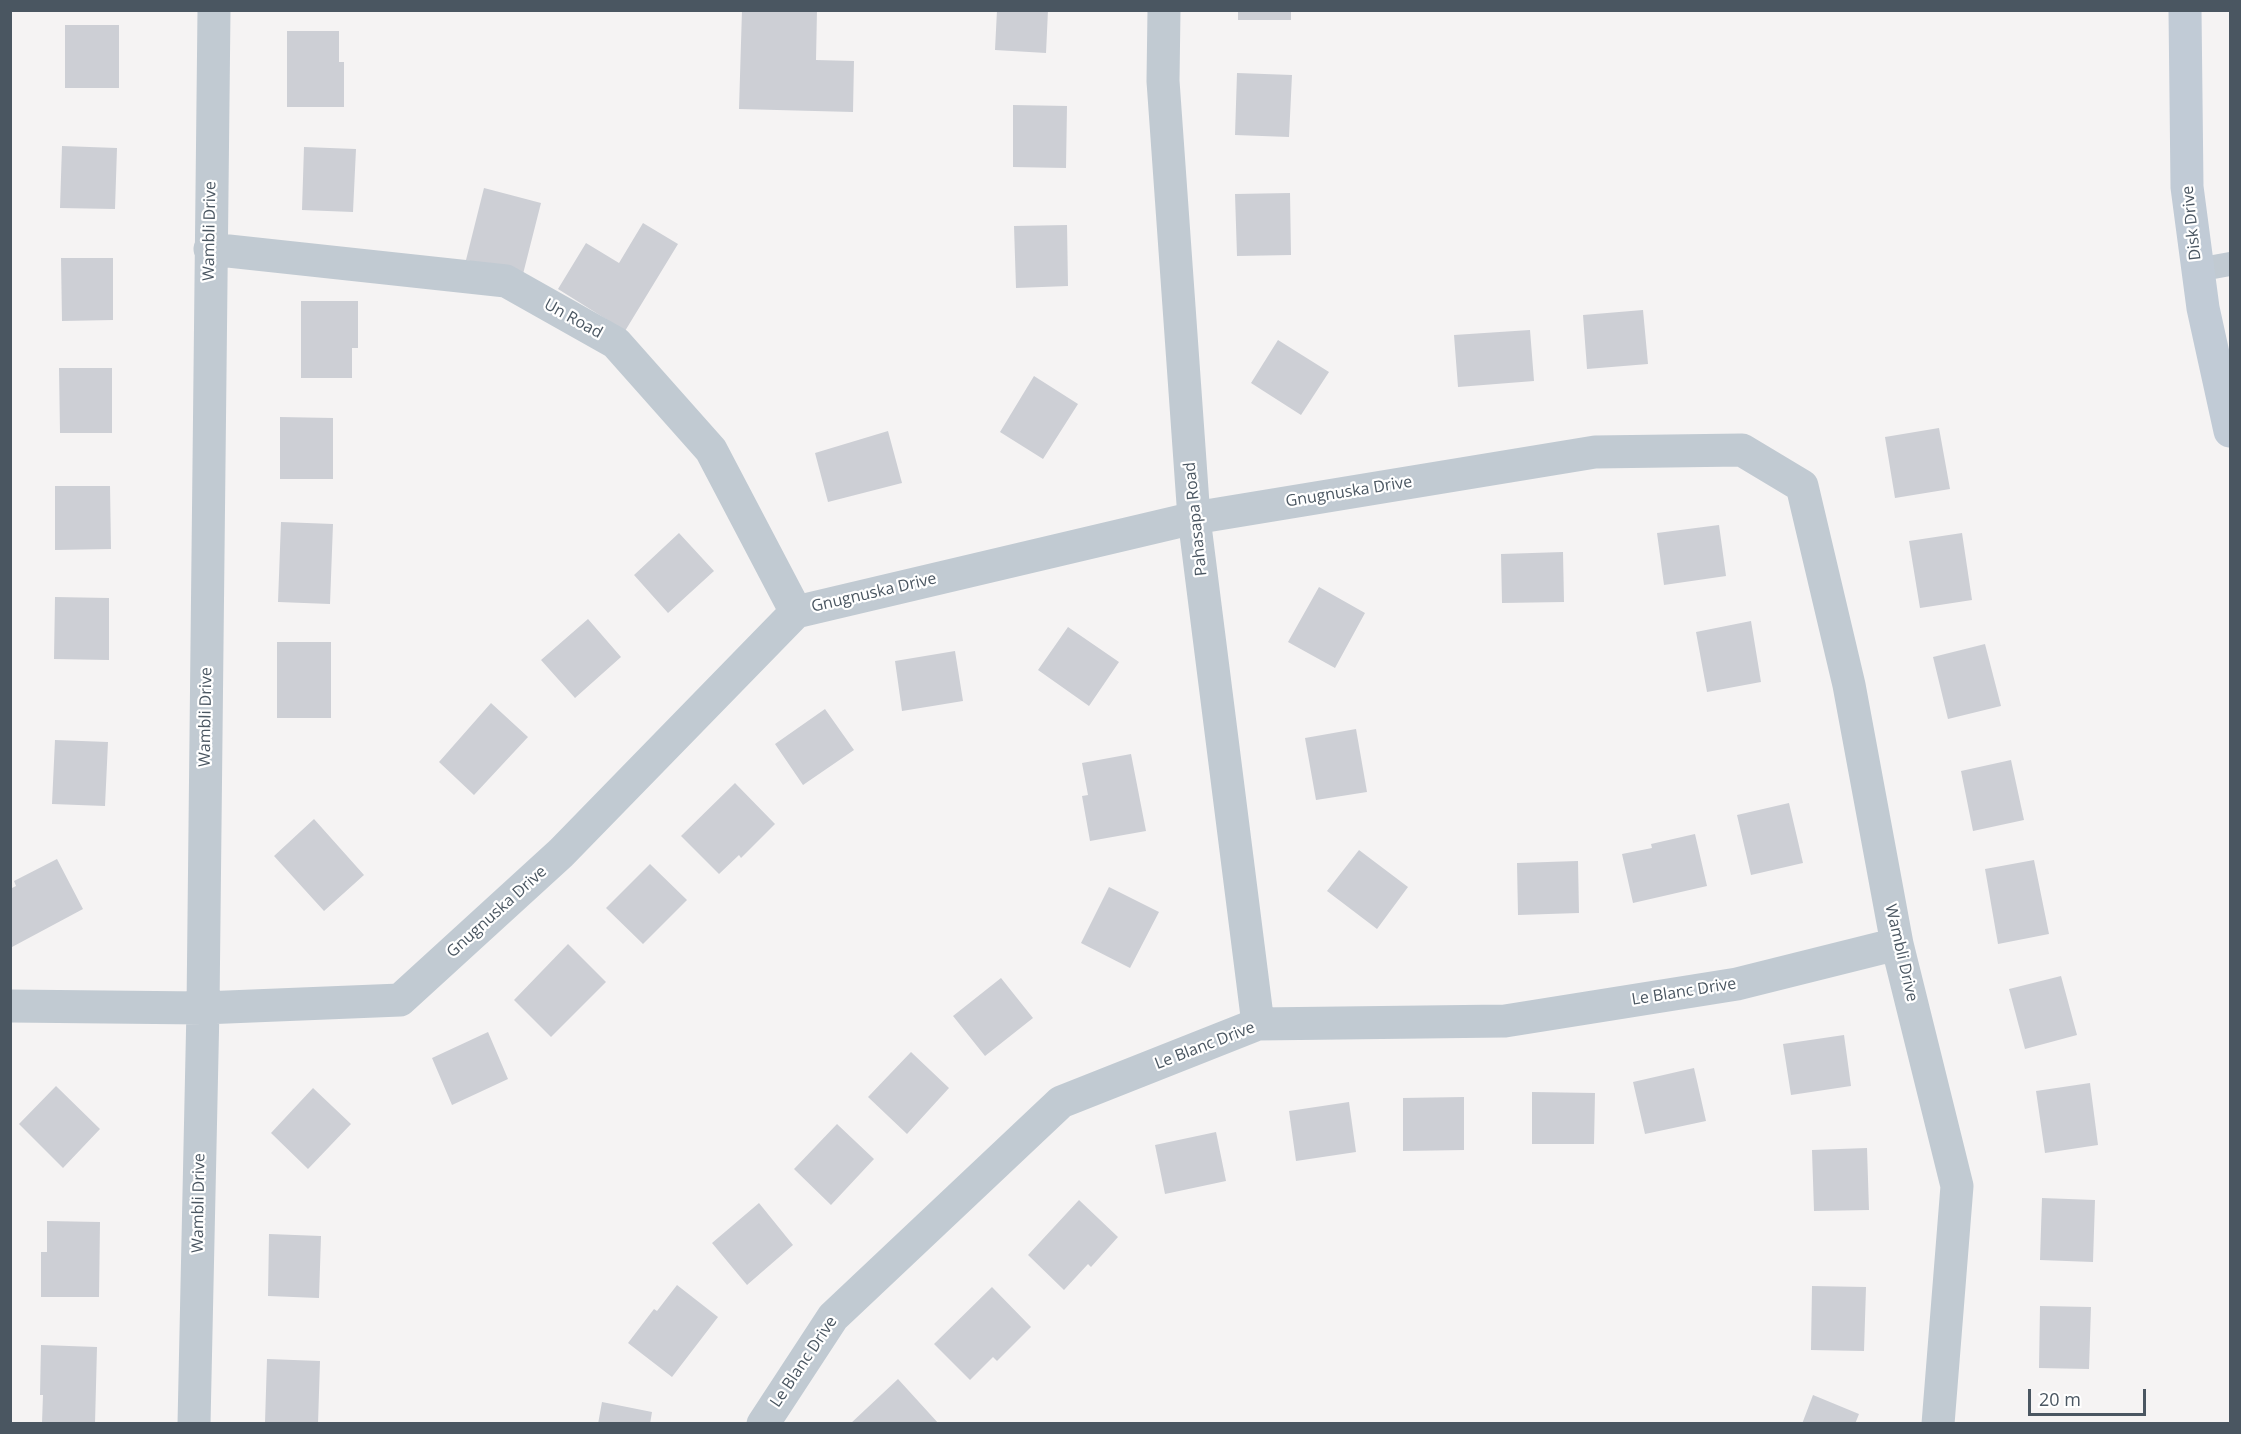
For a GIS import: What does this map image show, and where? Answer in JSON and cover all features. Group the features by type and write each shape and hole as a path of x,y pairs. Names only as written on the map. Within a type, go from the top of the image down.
{"street":[{"name":"Wambli Drive","path":"194,1424 203,1008 214,10"},
{"name":"Pahasapa Road","path":"1164,10 1163,81 1194,518 1258,1024"},
{"name":"Disk Drive","path":"2186,10 2187,187 2203,308 2230,431"},
{"name":"Un Road","path":"210,249 506,281 615,343 711,450 796,612"},
{"name":"Gnugnuska Drive","path":"10,1006 203,1008 400,1000 561,853 796,612 1194,518 1595,452 1742,450 1802,486"},
{"name":"Wambli Drive","path":"1802,486 1849,685 1897,944 1958,1186 1938,1424"},
{"name":"Le Blanc Drive","path":"763,1424 833,1317 1061,1102 1258,1024 1505,1021 1737,984 1897,944"}],"lane":[{"path":"2197,270 2230,264"}],"building":[{"path":"742,10 817,10 816,60 854,61 853,112 739,109"},
{"path":"997,10 1048,10 1046,53 995,50"},
{"path":"1238,10 1291,10 1291,20 1238,20"},
{"path":"65,25 119,25 119,88 65,88"},
{"path":"287,31 339,31 339,62 344,62 344,107 287,107"},
{"path":"1237,73 1292,75 1289,137 1235,135"},
{"path":"1013,105 1067,106 1066,168 1013,167"},
{"path":"62,146 117,148 115,209 60,208"},
{"path":"304,147 356,149 353,212 302,210"},
{"path":"484,188 541,203 523,274 466,260"},
{"path":"1290,193 1291,255 1237,256 1235,194"},
{"path":"643,223 678,244 625,331 558,289 586,243 619,263"},
{"path":"1067,225 1068,286 1016,288 1014,226"},
{"path":"61,258 113,258 113,320 62,321"},
{"path":"301,301 358,301 358,348 352,348 352,378 301,378"},
{"path":"1643,310 1648,364 1587,369 1583,315"},
{"path":"1530,330 1534,381 1458,387 1454,335"},
{"path":"1278,340 1329,372 1301,415 1251,383"},
{"path":"59,368 112,368 112,433 60,433"},
{"path":"1034,376 1078,404 1043,459 1000,432"},
{"path":"280,417 333,418 333,479 280,479"},
{"path":"1939,428 1950,489 1895,498 1885,437"},
{"path":"888,431 902,483 828,502 815,453"},
{"path":"55,486 110,486 111,549 55,550"},
{"path":"281,522 333,524 330,604 278,602"},
{"path":"1719,525 1726,576 1664,585 1657,533"},
{"path":"679,533 714,571 668,613 634,575"},
{"path":"1962,533 1972,600 1920,608 1909,541"},
{"path":"1563,552 1564,602 1502,603 1501,554"},
{"path":"1319,587 1365,613 1335,668 1288,642"},
{"path":"55,597 109,598 109,660 54,659"},
{"path":"588,619 621,657 575,698 541,660"},
{"path":"1751,621 1761,682 1707,692 1696,632"},
{"path":"1068,627 1119,662 1089,706 1038,670"},
{"path":"277,642 331,642 331,718 277,718"},
{"path":"1985,644 2001,706 1948,719 1933,657"},
{"path":"955,651 963,701 902,711 895,661"},
{"path":"491,703 528,737 474,795 439,762"},
{"path":"825,709 854,750 803,785 775,744"},
{"path":"1356,729 1367,792 1316,800 1305,738"},
{"path":"55,740 108,742 105,806 52,804"},
{"path":"1131,754 1146,831 1090,841 1082,796 1088,795 1082,763"},
{"path":"2011,760 2024,820 1973,831 1961,771"},
{"path":"735,783 775,824 741,858 739,855 719,874 681,836"},
{"path":"1789,803 1803,863 1751,875 1737,815"},
{"path":"314,819 364,875 324,911 274,856"},
{"path":"1695,834 1707,886 1633,903 1622,854 1652,848 1651,844"},
{"path":"1359,850 1408,887 1377,929 1327,891"},
{"path":"57,859 83,909 12,947 10,889 16,886 14,881"},
{"path":"2034,860 2049,934 1998,944 1985,869"},
{"path":"1578,861 1579,913 1518,915 1517,863"},
{"path":"650,864 687,900 643,944 606,908"},
{"path":"1109,887 1159,912 1130,968 1081,943"},
{"path":"568,944 606,982 551,1037 514,1000"},
{"path":"2061,976 2077,1035 2025,1049 2009,989"},
{"path":"1001,978 1033,1018 985,1056 953,1016"},
{"path":"488,1032 508,1079 452,1105 432,1058"},
{"path":"1844,1035 1851,1086 1791,1095 1783,1044"},
{"path":"911,1052 949,1088 907,1134 868,1097"},
{"path":"1694,1068 1706,1121 1645,1134 1633,1082"},
{"path":"2090,1083 2098,1145 2045,1153 2036,1091"},
{"path":"56,1086 100,1129 63,1168 19,1124"},
{"path":"313,1088 351,1124 308,1169 271,1133"},
{"path":"1532,1092 1595,1093 1594,1144 1532,1144"},
{"path":"1464,1097 1464,1150 1403,1151 1403,1098"},
{"path":"1349,1102 1356,1152 1296,1161 1289,1111"},
{"path":"837,1124 874,1159 831,1205 794,1169"},
{"path":"1216,1132 1226,1181 1165,1194 1155,1145"},
{"path":"1867,1148 1869,1210 1814,1211 1812,1150"},
{"path":"2042,1198 2095,1200 2093,1262 2040,1260"},
{"path":"1079,1200 1118,1237 1091,1267 1088,1264 1064,1290 1028,1255"},
{"path":"759,1203 793,1245 747,1285 712,1243"},
{"path":"47,1221 100,1222 99,1297 41,1297 41,1252 47,1252"},
{"path":"269,1234 321,1236 319,1298 268,1296"},
{"path":"677,1285 718,1317 672,1377 628,1343 654,1309 657,1311"},
{"path":"1812,1286 1866,1287 1864,1351 1811,1350"},
{"path":"992,1287 1031,1327 997,1361 993,1357 970,1380 934,1344"},
{"path":"2040,1306 2091,1307 2089,1369 2039,1368"},
{"path":"41,1345 97,1347 95,1424 42,1423"},
{"path":"267,1359 320,1361 318,1424 265,1423"},
{"path":"898,1379 939,1424 850,1424"},
{"path":"1813,1395 1859,1414 1855,1424 1802,1424"},
{"path":"602,1402 652,1412 650,1424 598,1424"}]}
